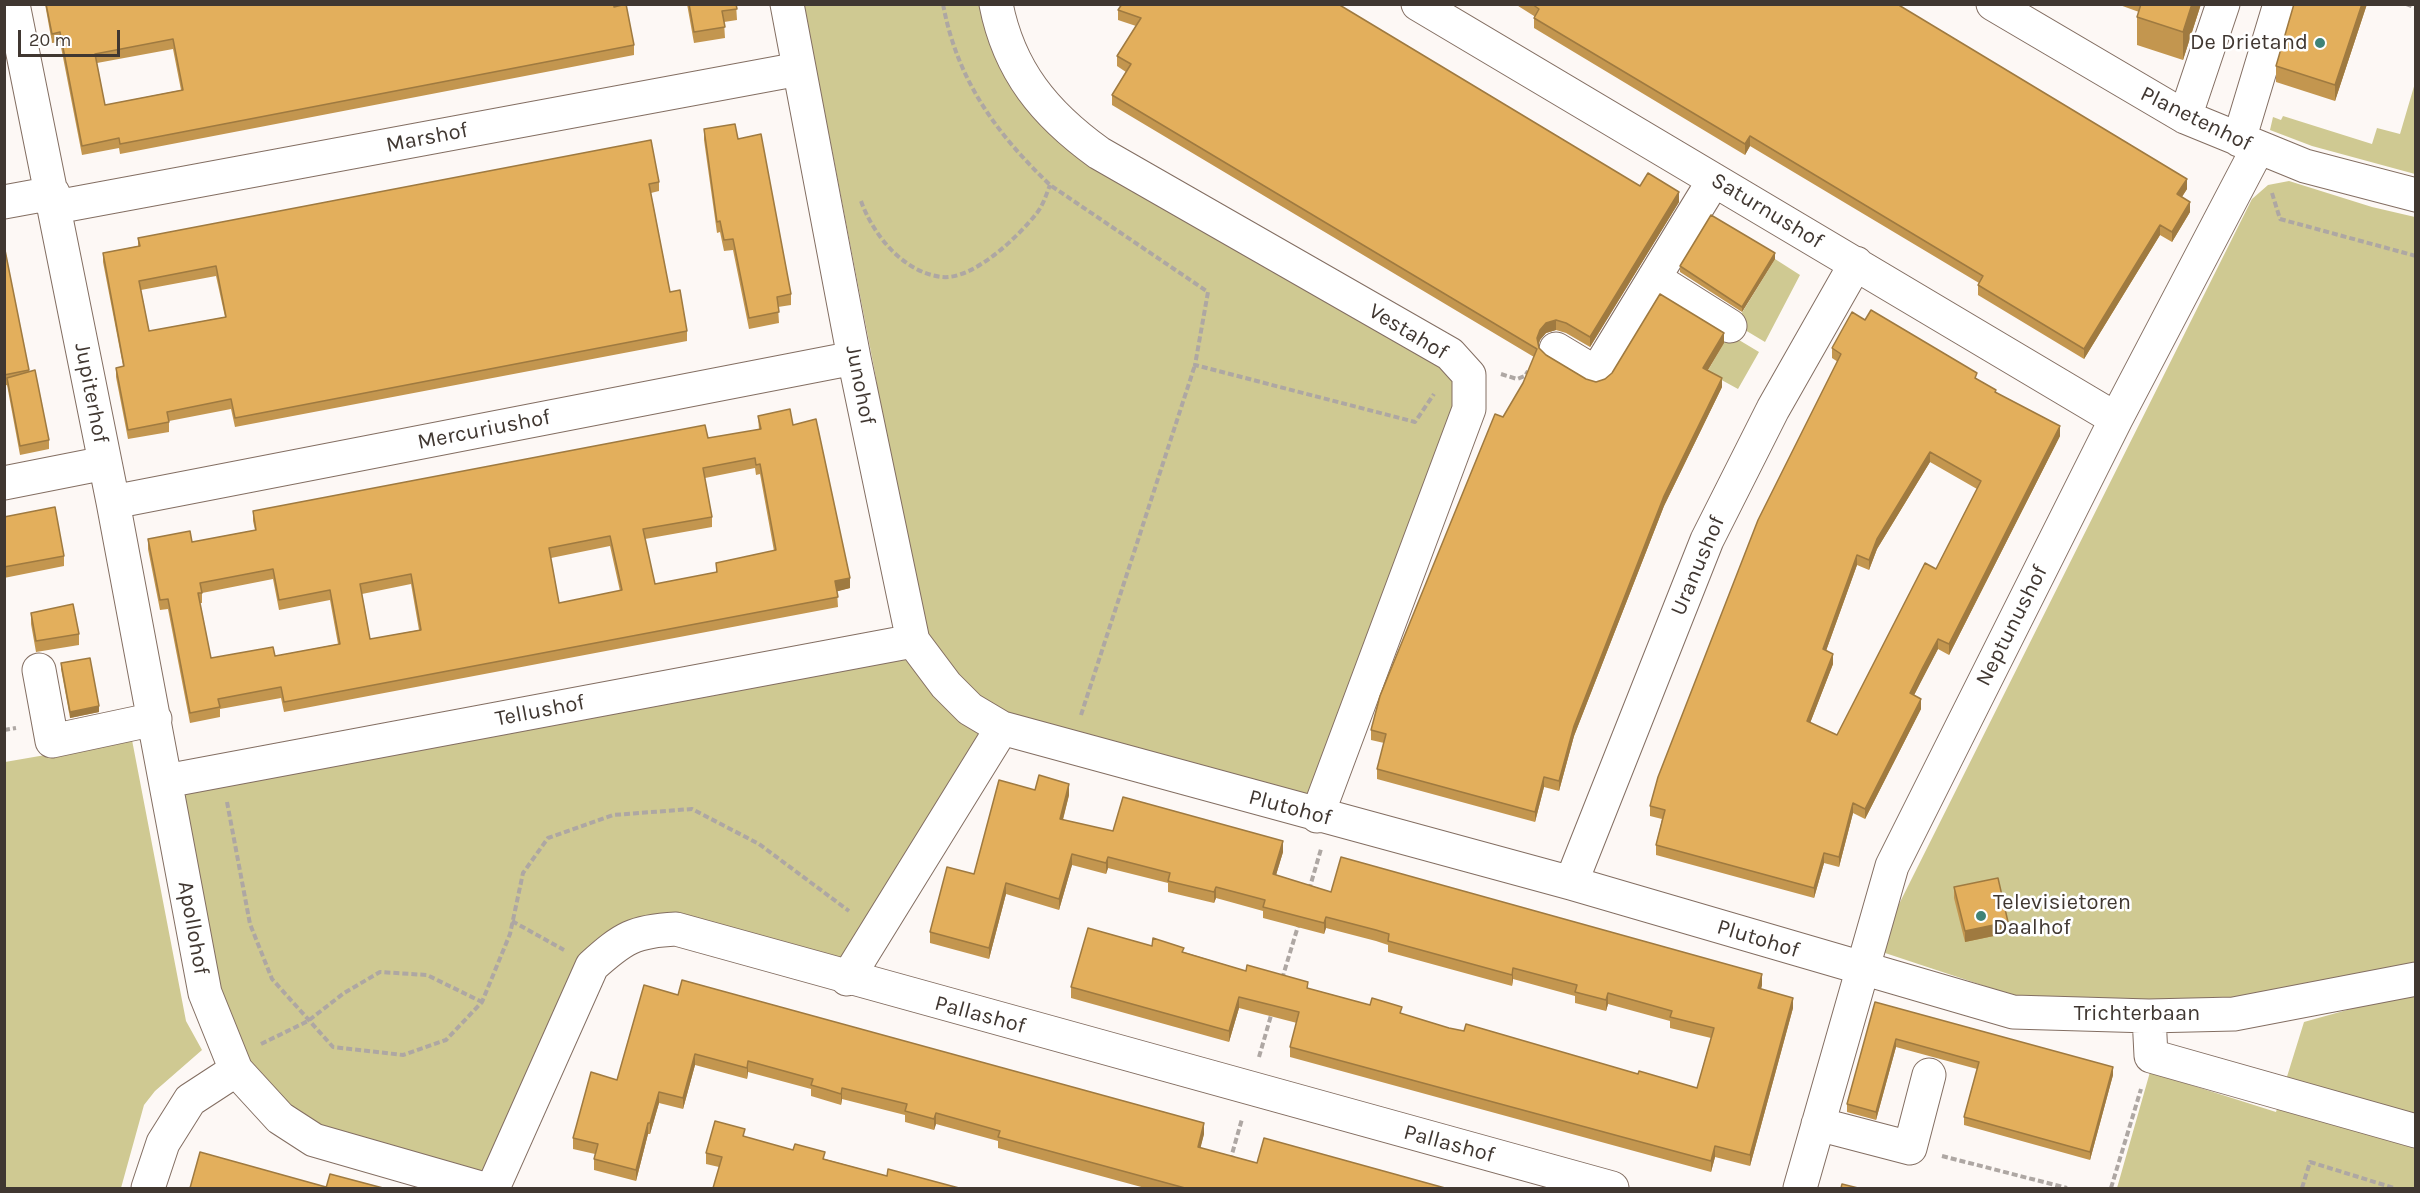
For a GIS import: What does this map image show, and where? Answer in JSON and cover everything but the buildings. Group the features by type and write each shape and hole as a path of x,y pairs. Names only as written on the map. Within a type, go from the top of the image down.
{"street":[{"name":"Jupiterhof","path":"13,4 54,200 166,781"},
{"name":"Junohof","path":"787,4 854,358 913,641 946,685 970,709 1002,728"},
{"name":"Vestahof","path":"996,4 1008,51 1022,75 1068,131 1099,153 1450,354 1469,375 1469,409 1324,818"},
{"name":"Saturnushof","path":"1418,4 2116,419"},
{"name":"Planetenhof","path":"1993,4 2185,117 2305,166 2415,195"},
{"path":"2185,117 2223,4"},
{"name":"Neptunushof","path":"1800,1188 1892,866 2116,419 2248,144 2280,4"},
{"name":"Marshof","path":"4,202 54,200 799,69"},
{"path":"1544,357 1596,373 1714,180"},
{"name":"Uranushof","path":"1571,883 1707,540 1773,409 1856,263"},
{"path":"1654,278 1730,326"},
{"name":"Mercuriushof","path":"113,502 854,358"},
{"path":"4,483 105,463"},
{"name":"Tellushof","path":"166,781 913,641"},
{"path":"39,670 52,741 155,719"},
{"path":"847,979 1002,728"},
{"name":"Plutohof","path":"1002,728 1324,818 1571,883 1861,970"},
{"name":"Apollohof","path":"166,781 205,993 234,1064 279,1118 314,1140 422,1181 481,1188"},
{"name":"Pallashof","path":"493,1188 592,966 614,946 644,930 676,929 847,979 1612,1188"},
{"name":"Trichterbaan","path":"1861,970 2013,1012 2149,1016 2234,1014 2415,979"},
{"path":"2149,1016 2151,1056 2415,1131"},
{"path":"148,1188 163,1143 190,1100 234,1064"},
{"path":"1818,1124 1910,1148 1929,1075"}],"path":[{"path":"943,4 948,32 967,79 997,130 1050,185 1209,292 1195,365 1070,747"},
{"path":"2406,4 2415,8"},
{"path":"2248,144 2280,219 2415,256"},
{"path":"860,197 880,235 899,259 921,270 943,277 963,274 978,267 1009,243 1037,213 1050,185"},
{"path":"1195,365 1415,422 1435,393 1469,375 1491,370 1517,379 1526,375 1544,357"},
{"path":"222,771 250,924 272,979 333,1047 403,1055 446,1040 482,1002 512,921 523,873 548,838 613,815 692,809 759,844 876,932"},
{"path":"1307,898 1324,818"},
{"path":"1280,988 1300,920"},
{"path":"512,921 592,966"},
{"path":"234,1064 308,1021 344,993 380,972 427,975 482,1002"},
{"path":"1229,1166 1273,1011"},
{"path":"2111,1188 2151,1056"},
{"path":"1910,1148 2067,1188"},
{"path":"2302,1188 2310,1162 2394,1188"}],"shaded area":[{"path":"804,5 983,5 1009,77 1464,372 1316,807 973,706 915,614 875,373"},
{"path":"2415,83 2415,174 2312,146 2270,130 2273,117 2281,120 2283,116 2372,144 2377,128 2400,134"},
{"path":"2289,181 2372,207 2415,217 2415,962 2213,1001 2039,1004 1876,950 2252,199 2268,185"},
{"path":"1775,259 1800,275 1765,342 1735,324"},
{"path":"1729,334 1759,352 1738,389 1707,372"},
{"path":"909,655 989,734 843,970 630,923 485,1181 322,1135 240,1064 213,988 177,786"},
{"path":"132,740 186,1021 202,1050 155,1091 144,1105 121,1188 5,1188 5,762"},
{"path":"2415,991 2415,1188 2117,1188 2150,1072 2276,1112 2304,1022"}],"place":[{"name":"De Drietand","path":"2320,43"},
{"name":"Televisietoren Daalhof","path":"1981,916"}]}
